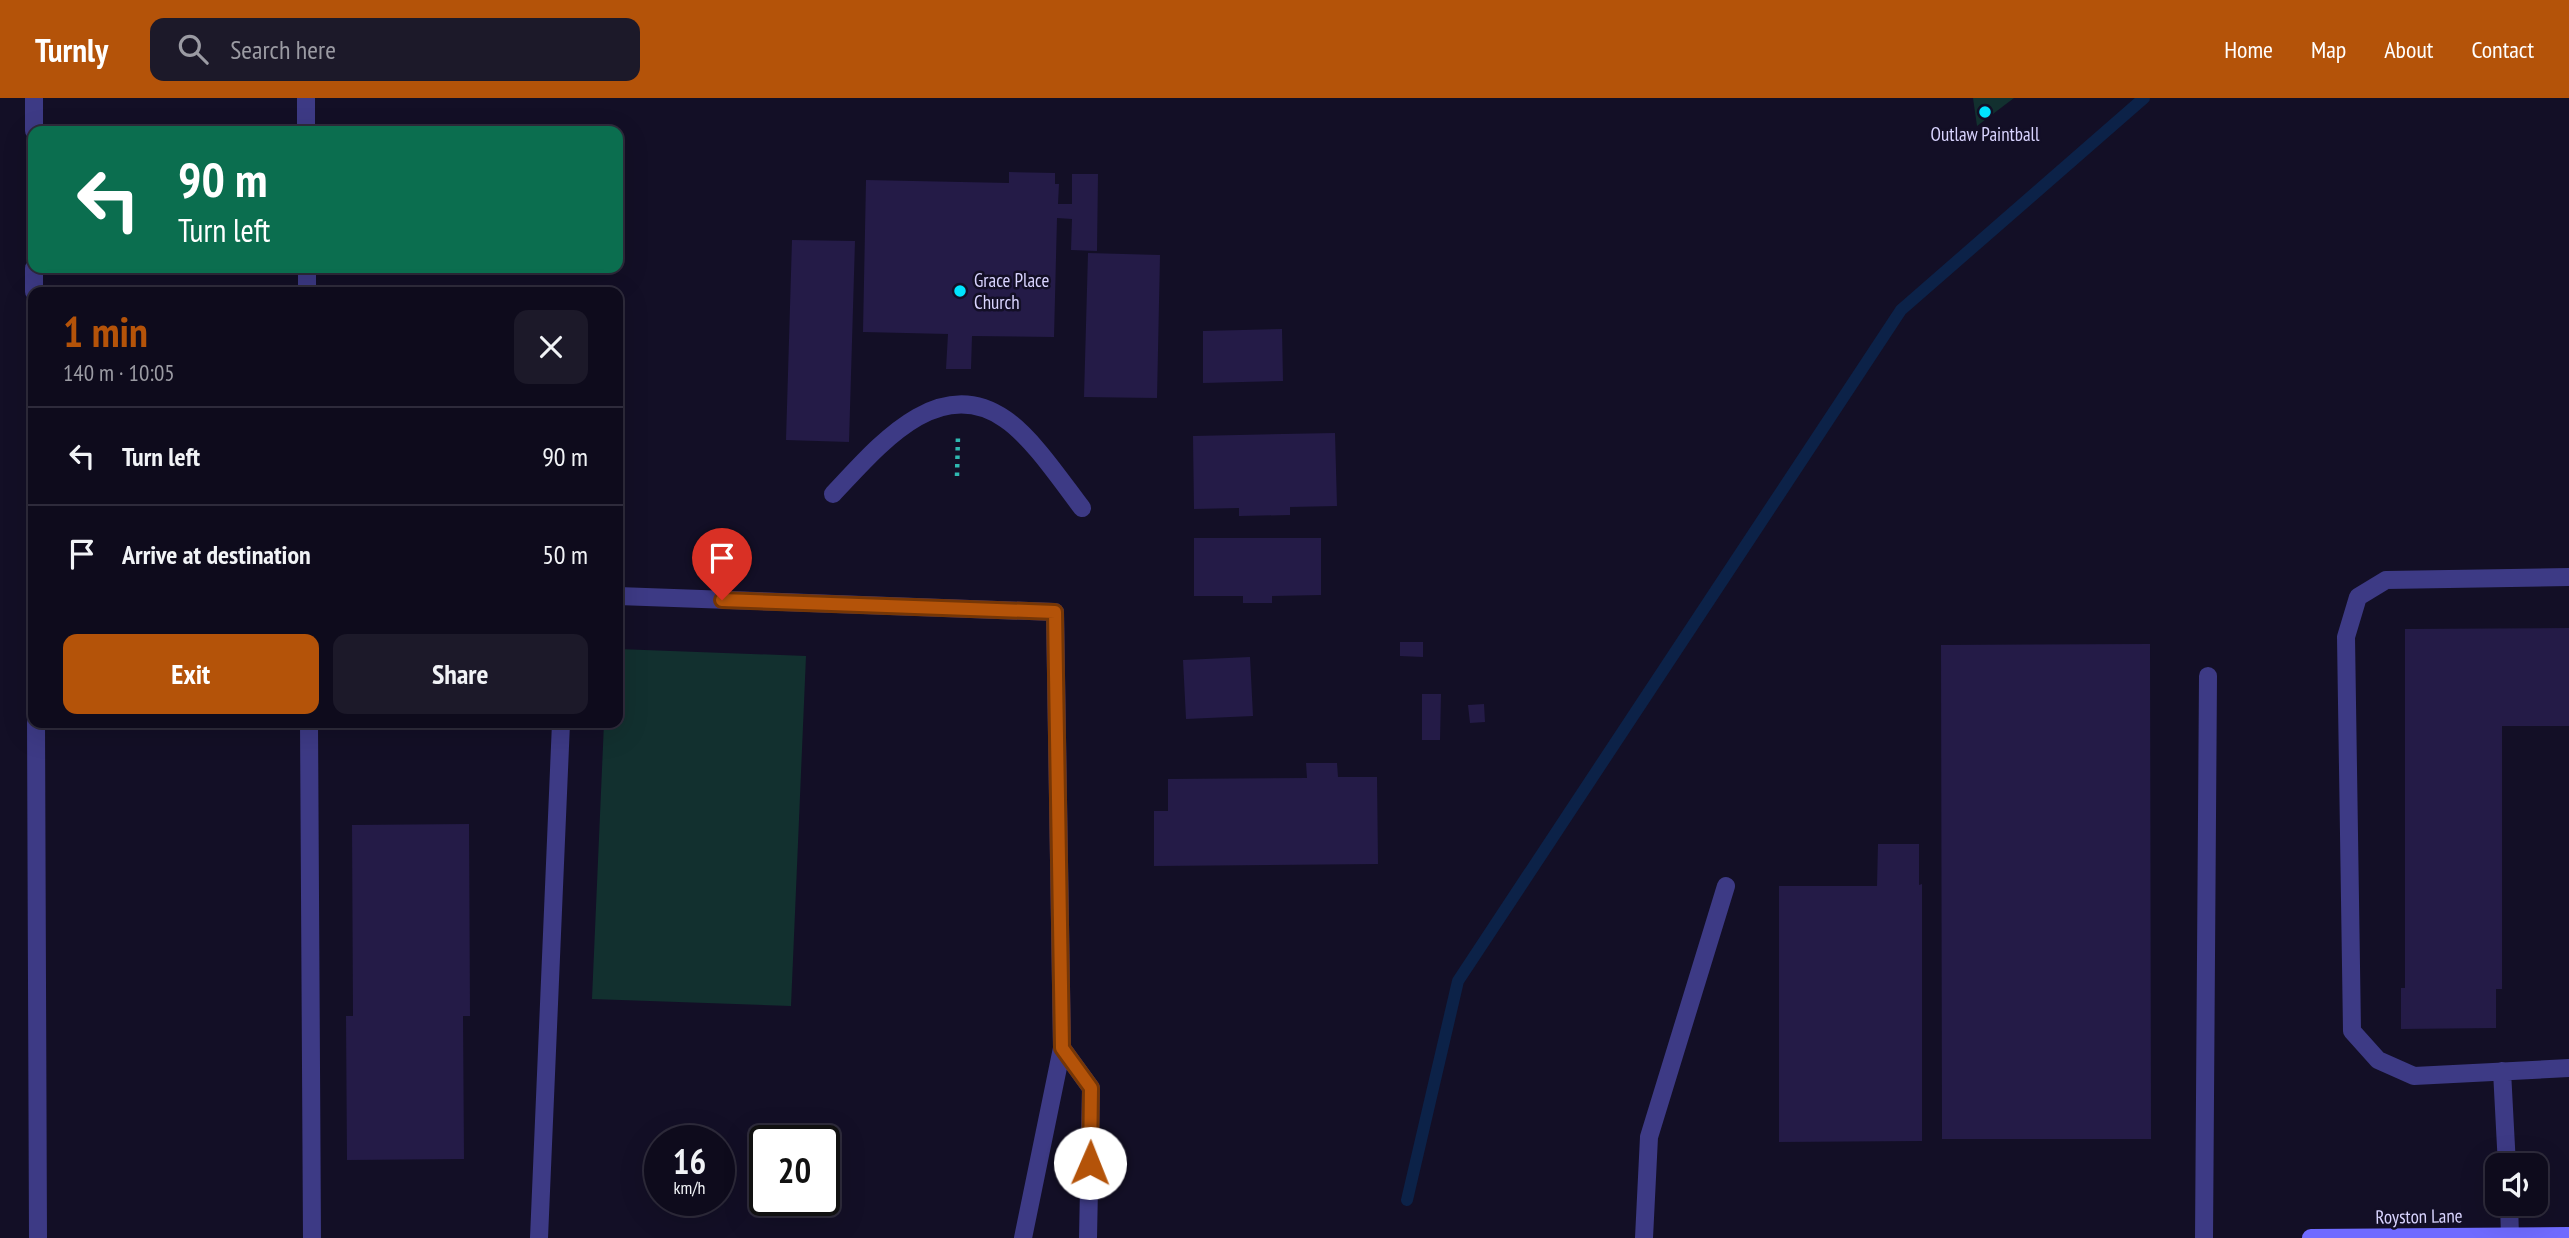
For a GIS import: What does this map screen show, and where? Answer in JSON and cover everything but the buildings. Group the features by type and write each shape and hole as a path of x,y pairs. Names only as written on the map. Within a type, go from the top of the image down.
{"street":[{"name":"Royston Lane","path":"2311,1238 2569,1236"}],"lane":[{"path":"34,98 34,126"},
{"path":"306,98 306,126"},
{"path":"833,494 876,448 905,425 936,406 968,403 1005,418 1039,451 1082,508"},
{"path":"2569,577 2386,580 2358,597 2346,637 2351,1031 2378,1060 2414,1076 2569,1069"},
{"path":"623,596 1055,612 1062,1048 1023,1238"},
{"path":"2204,1238 2208,676"},
{"path":"36,728 38,1238"},
{"path":"309,728 312,1238"},
{"path":"540,1238 561,728"},
{"path":"1644,1238 1649,1137 1726,886"},
{"path":"1062,1048 1091,1088 1088,1238"},
{"path":"2502,1071 2506,1153"},
{"path":"2509,1216 2510,1236"}],"path":[{"path":"957,476 958,429"}],"green space":[{"name":"Outlaw Paintball","path":"1973,98 2014,98 1977,126"},
{"path":"623,649 806,656 791,1006 592,999 604,728 623,728"}],"waterway":[{"path":"1407,1200 1458,981 1901,310 2144,98"}],"place":[{"name":"Outlaw Paintball","path":"1985,112"},
{"name":"Grace Place Church","path":"960,291"}],"route":[{"path":"722,600 1055,612 1062,1048 1091,1088 1090,1163"}]}
